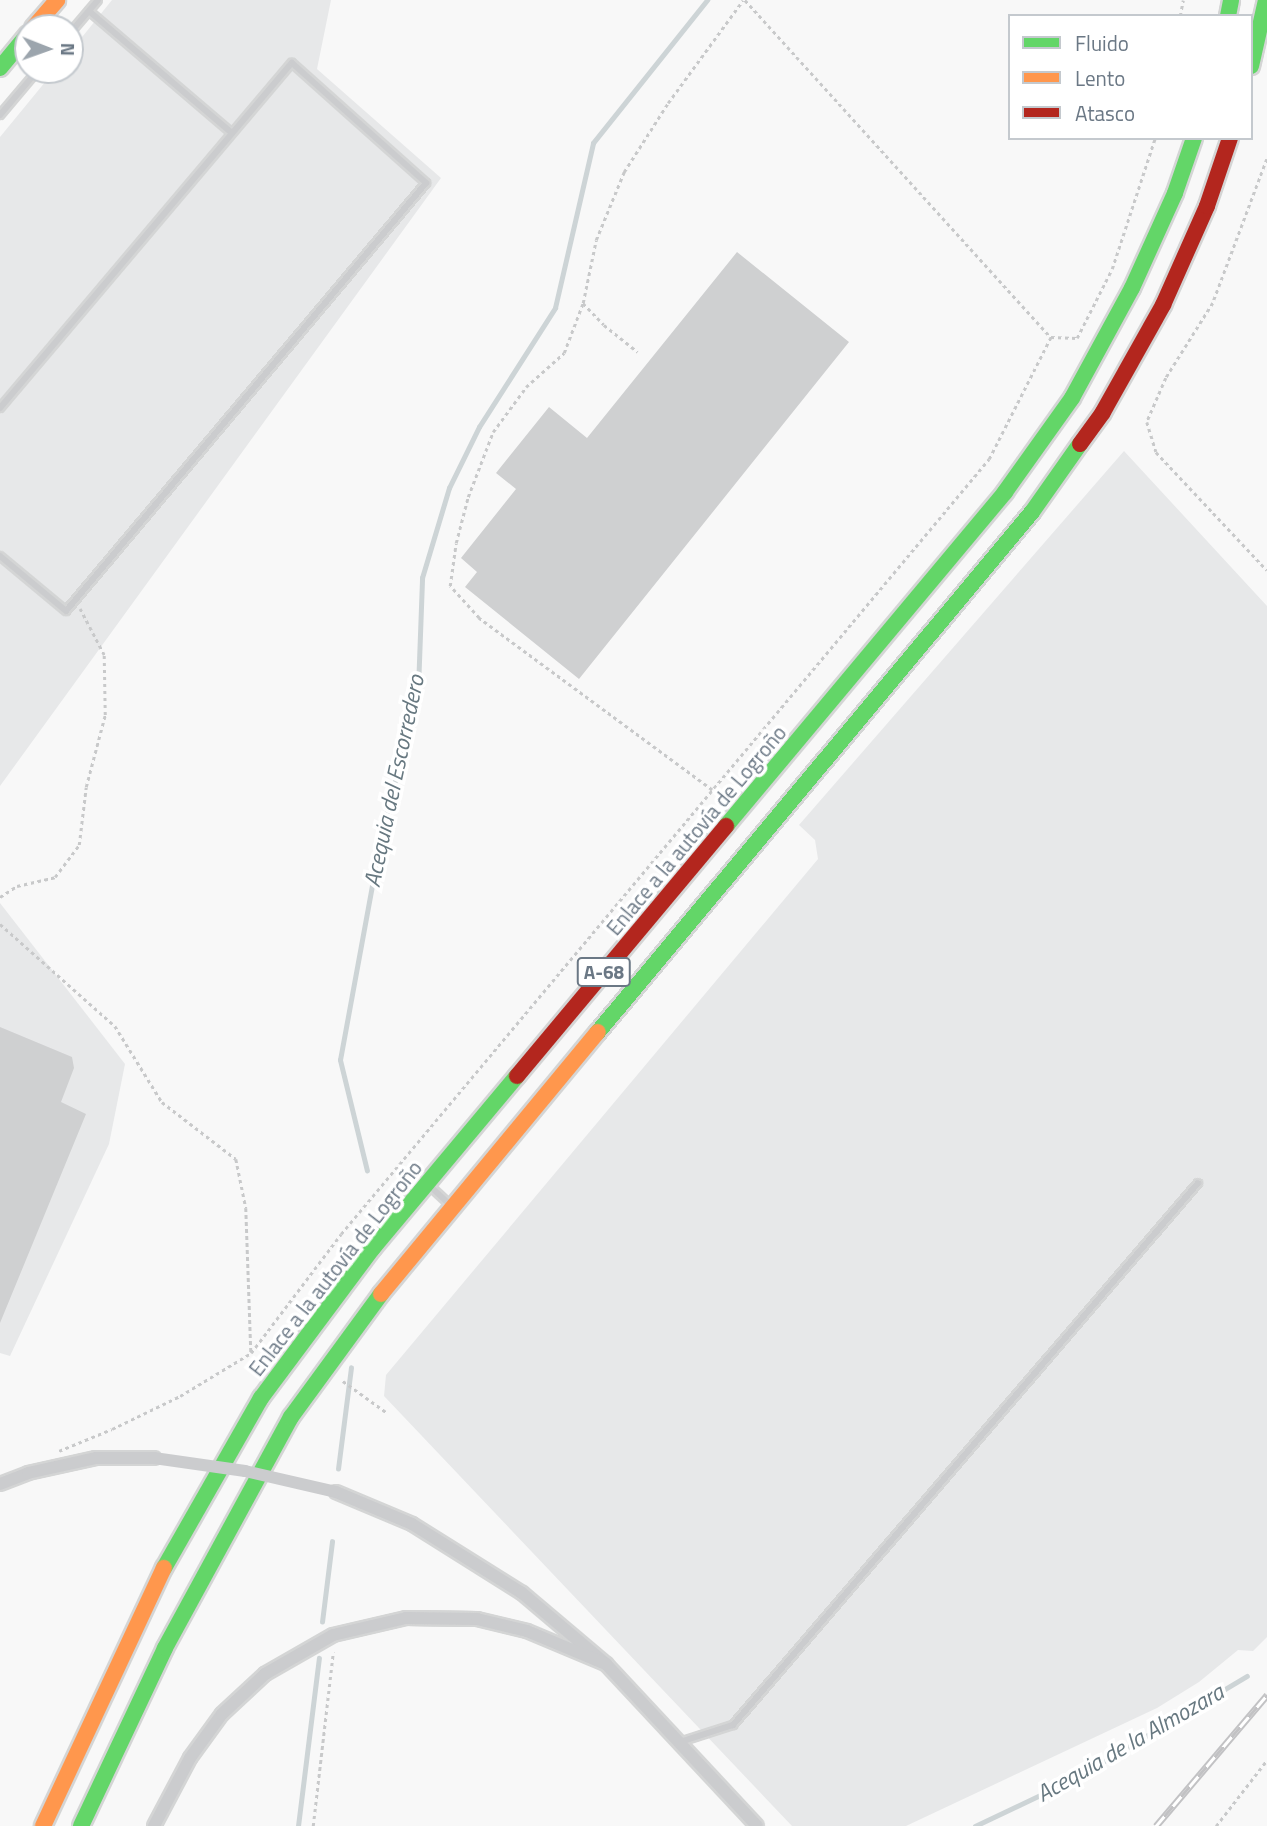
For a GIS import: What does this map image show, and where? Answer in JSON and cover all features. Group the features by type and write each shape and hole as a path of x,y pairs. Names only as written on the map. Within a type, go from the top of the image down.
{"highway":[{"path":"45,14 57,0"},
{"path":"1253,57 1266,0"},
{"path":"0,68 14,51"},
{"name":"Enlace a la autovía de Logroño","path":"43,1826 163,1569 261,1398 373,1248 426,1183 1005,492 1072,398 1132,288 1175,193 1193,140"},
{"name":"A-68","path":"81,1826 165,1648 291,1417 400,1269 1032,512 1103,412 1163,304 1207,206 1229,140"},
{"path":"99,1826 129,1759 165,1648"},
{"path":"27,1826 58,1766 82,1739"}],"street":[{"path":"0,1484 28,1472 96,1458 153,1458 245,1471 336,1492 412,1524 522,1593 606,1664 757,1826"},
{"path":"154,1826 190,1758 222,1714 265,1674 333,1634 381,1622 452,1616 527,1631 606,1664"}],"lane":[{"path":"84,17 98,0"},
{"path":"89,11 232,133"},
{"path":"0,408 292,63 426,183 66,611 0,556"},
{"path":"0,115 26,84"},
{"path":"426,1183 453,1207"},
{"path":"680,1742 733,1725 1198,1183"}],"path":[{"path":"712,790 479,618 450,586 468,498 493,432 526,387 564,353 583,303 596,240 624,172 668,103 744,0 1051,337 1077,338 1112,269 1154,140"},
{"path":"1267,159 1213,303 1166,378 1147,422 1156,452 1267,570"},
{"path":"583,303 604,325 638,352"},
{"path":"57,1452 180,1396 250,1353 341,1234 989,459 1051,337"},
{"path":"0,897 17,886 55,877 79,845 86,786 105,715 104,655 75,600"},
{"path":"0,924 114,1026 162,1102 236,1159 246,1208 250,1353"},
{"path":"343,1381 386,1412"},
{"path":"313,1826 332,1668 333,1634"},
{"path":"1216,1826 1267,1760"}],"shaded area":[{"path":"112,0 331,0 317,69 441,178 0,786 0,137 44,84 84,84 84,35"},
{"path":"1124,451 1267,606 1267,1637 1253,1651 1238,1650 1199,1682 1157,1708 906,1826 792,1826 384,1396 386,1375 818,859 815,840 799,825"},
{"path":"0,903 125,1064 109,1144 10,1356 0,1353"}],"building":[{"path":"737,252 849,342 579,679 465,587 477,572 461,558 516,489 496,473 549,407 587,438"},
{"path":"0,1027 72,1057 74,1068 61,1102 86,1114 0,1323"}],"waterway":[{"name":"Acequia del Escorredero","path":"367,1171 340,1060 381,837 418,689 422,578 449,488 479,427 555,308 593,143 707,0"},
{"name":"Acequia del Escorredero","path":"338,1469 351,1368"},
{"name":"Acequia del Escorredero","path":"322,1622 332,1542"},
{"name":"Acequia del Escorredero","path":"298,1826 319,1658"},
{"name":"Acequia de la Almozara","path":"975,1826 1074,1779 1247,1676"}],"railway":[{"path":"1156,1826 1267,1695"}],"traffic: fast":[{"path":"1228,14 1231,0"},
{"path":"1253,57 1266,0"},
{"path":"0,68 14,51"},
{"path":"726,826 1005,492 1072,398 1132,288 1175,193 1193,140"},
{"path":"598,1032 1032,512 1080,444"},
{"path":"164,1568 261,1398 373,1248 517,1076"},
{"path":"81,1826 165,1648 291,1417 381,1294"}],"traffic: slow":[{"path":"45,14 57,0"},
{"path":"381,1294 598,1032"},
{"path":"43,1826 164,1568"}],"traffic: jam":[{"path":"1080,444 1103,412 1163,305 1207,206 1229,140"},
{"path":"517,1076 726,826"}]}
